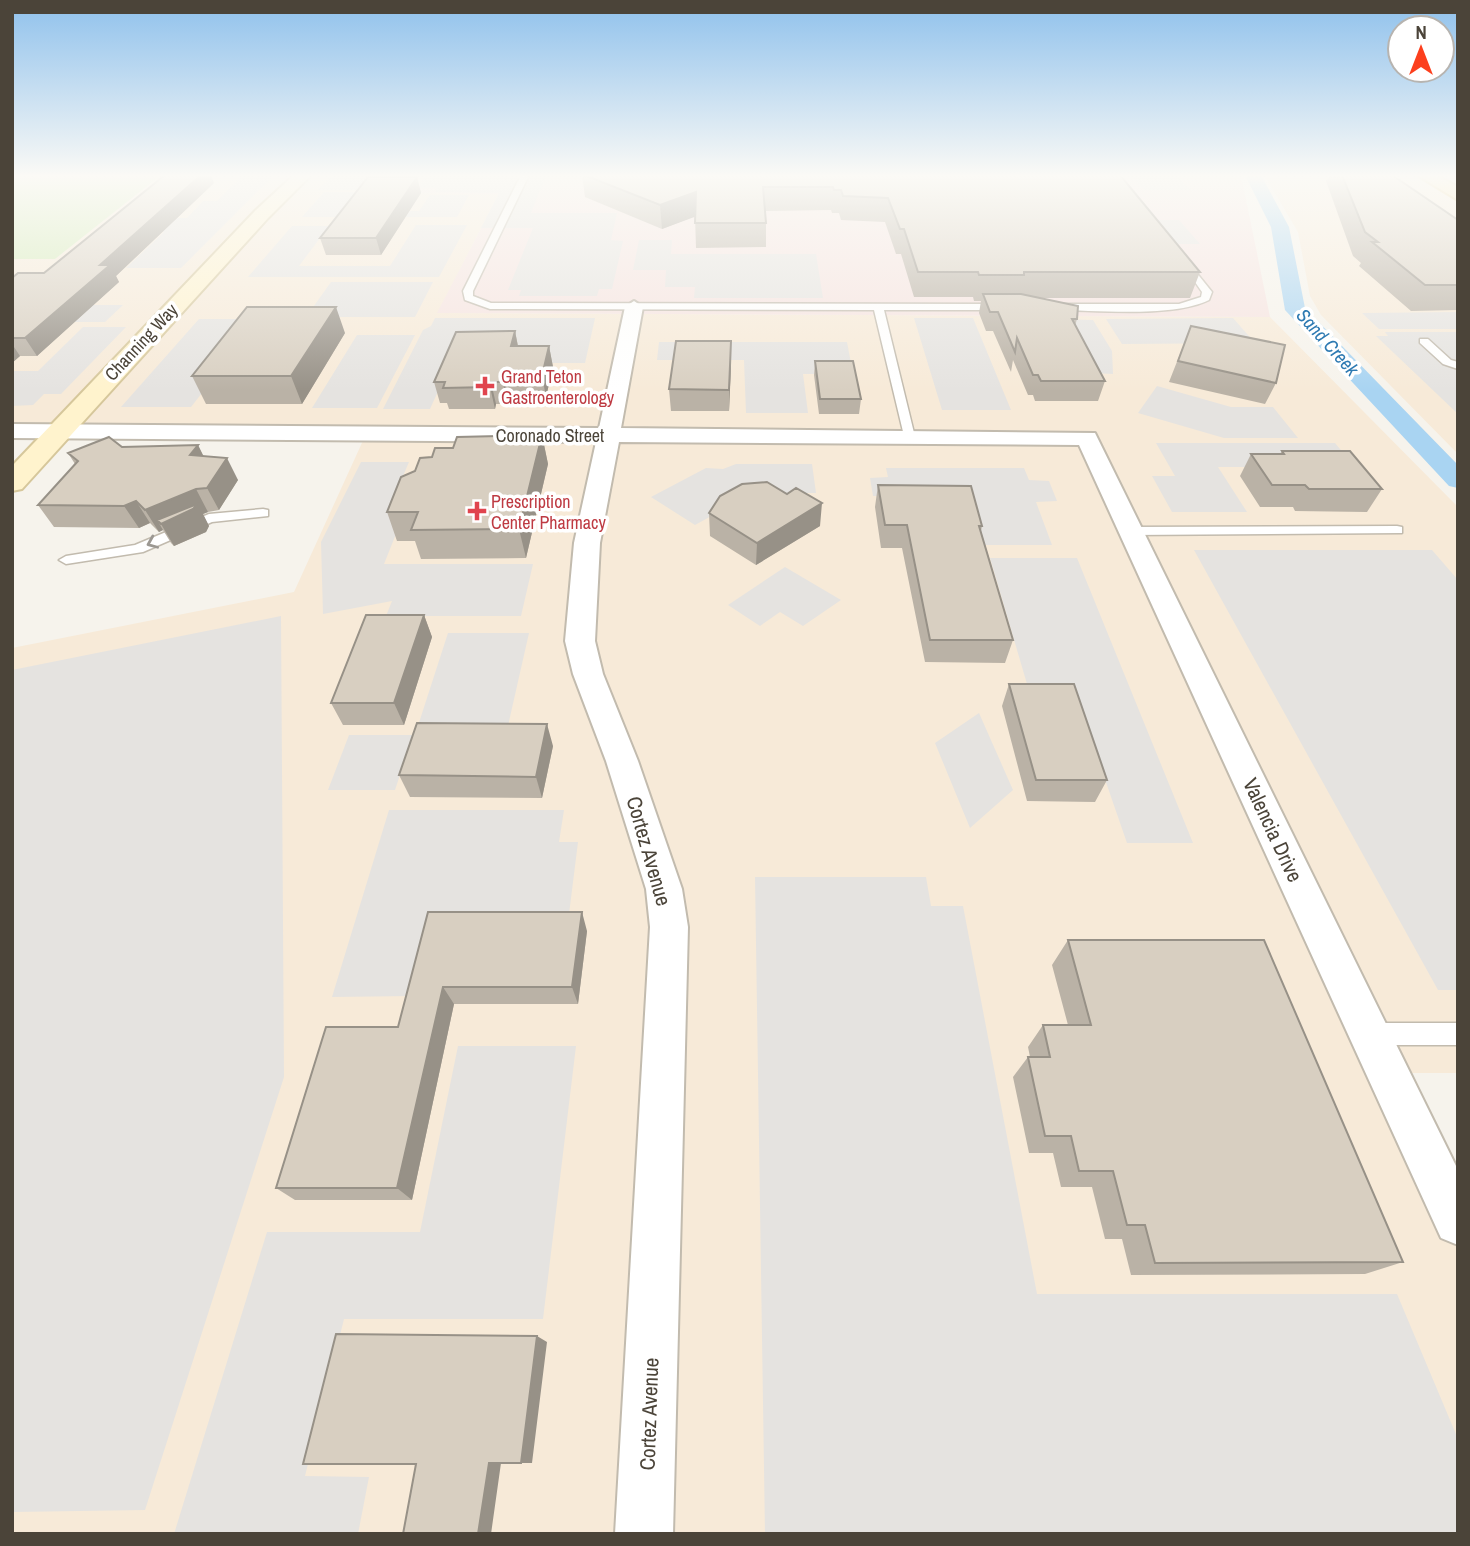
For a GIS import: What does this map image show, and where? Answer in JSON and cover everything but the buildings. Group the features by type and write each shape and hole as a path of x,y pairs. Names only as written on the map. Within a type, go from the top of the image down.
{"main road":[{"name":"Channing Way","path":"12,483 57,431 231,247"}],"street":[{"name":"Cortez Avenue","path":"634,307 587,543 580,641 588,674 622,761 664,889 669,927 644,1534"},
{"name":"Coronado Street","path":"12,431 1087,438"},
{"name":"Valencia Drive","path":"1087,438 1458,1221"}],"lane":[{"path":"490,247 468,291 468,298 490,306 1009,307"},
{"path":"1048,307 1179,307 1196,303 1206,298 1207,292 1177,251"},
{"path":"879,308 909,437"},
{"path":"1424,341 1447,362 1458,366"},
{"path":"66,560 138,549 223,515 264,513"},
{"path":"1131,531 1397,530"},
{"path":"1369,1034 1458,1034"}],"shaded area":[{"path":"70,247 471,247 438,313 1270,317 1458,507 1458,1073 1389,1073 1458,1221 1458,1534 12,1534 12,648 294,592 366,434 12,431 12,259 55,259"},
{"path":"148,247 202,247 181,268 126,268"},
{"path":"274,247 313,247 299,266 390,266 402,247 455,247 439,277 248,277"},
{"path":"471,247 1256,247 1270,317 437,313"},
{"path":"525,247 622,247 612,289 599,289 597,296 519,296 521,290 508,290"},
{"path":"638,247 671,247 671,254 816,254 823,298 694,298 695,287 665,287 666,270 633,270"},
{"path":"1301,247 1458,247 1458,454 1321,315 1310,296"},
{"path":"331,282 433,282 415,317 306,317"},
{"path":"12,305 123,305 105,322 12,322"},
{"path":"1458,312 1458,329 1379,329 1362,313"},
{"path":"435,318 595,318 585,363 521,363 527,345 459,345 430,409 383,409 423,330 431,326"},
{"path":"914,318 973,318 1011,410 942,410"},
{"path":"1233,318 1255,343 1122,344 1106,319"},
{"path":"199,319 260,319 191,407 121,407"},
{"path":"1054,319 1093,320 1112,351 1113,374 1092,373"},
{"path":"83,327 126,327 61,394 44,394 33,405 12,406 12,371 38,371"},
{"path":"1385,332 1458,332 1458,414 1376,336 1388,336"},
{"path":"357,335 415,335 377,408 312,408"},
{"path":"659,342 847,342 853,374 803,374 808,413 746,413 744,360 657,360"},
{"path":"1157,386 1231,407 1273,407 1298,438 1224,438 1138,413"},
{"path":"1156,443 1335,443 1355,467 1218,467 1247,512 1172,512 1152,476 1175,476"},
{"path":"361,462 409,462 400,483 410,499 384,564 533,564 521,616 386,616 392,601 323,614 321,542"},
{"path":"736,464 812,464 816,493 753,493 695,525 651,497 706,468 723,469"},
{"path":"886,468 1024,468 1029,480 1049,481 1057,501 1036,502 1052,545 985,545 970,497 873,496 870,478 888,477"},
{"path":"1194,550 1432,550 1458,580 1458,990 1438,990"},
{"path":"990,558 1077,558 1193,843 1127,843 1072,684 1027,684"},
{"path":"785,567 841,600 803,626 780,612 760,626 728,605"},
{"path":"281,616 284,1077 145,1510 12,1512 12,670"},
{"path":"448,633 529,633 505,739 412,739 395,790 328,790 349,735 415,735"},
{"path":"979,713 1013,790 970,828 935,743"},
{"path":"389,810 564,810 559,842 578,842 569,914 412,996 332,997"},
{"path":"755,877 926,877 931,906 963,906 1037,1294 1397,1294 1458,1439 1458,1534 765,1534"},
{"path":"458,1046 576,1046 543,1319 344,1319 305,1476 369,1477 358,1534 174,1534 267,1232 420,1232"}],"green space":[{"path":"12,247 70,247 55,259 12,259"}],"waterway":[{"name":"Sand Creek","path":"1284,247 1295,310 1458,480"}],"place":[{"name":"Grand Teton Gastroenterology","path":"485,386"},
{"name":"Prescription Center Pharmacy","path":"477,511"}]}
